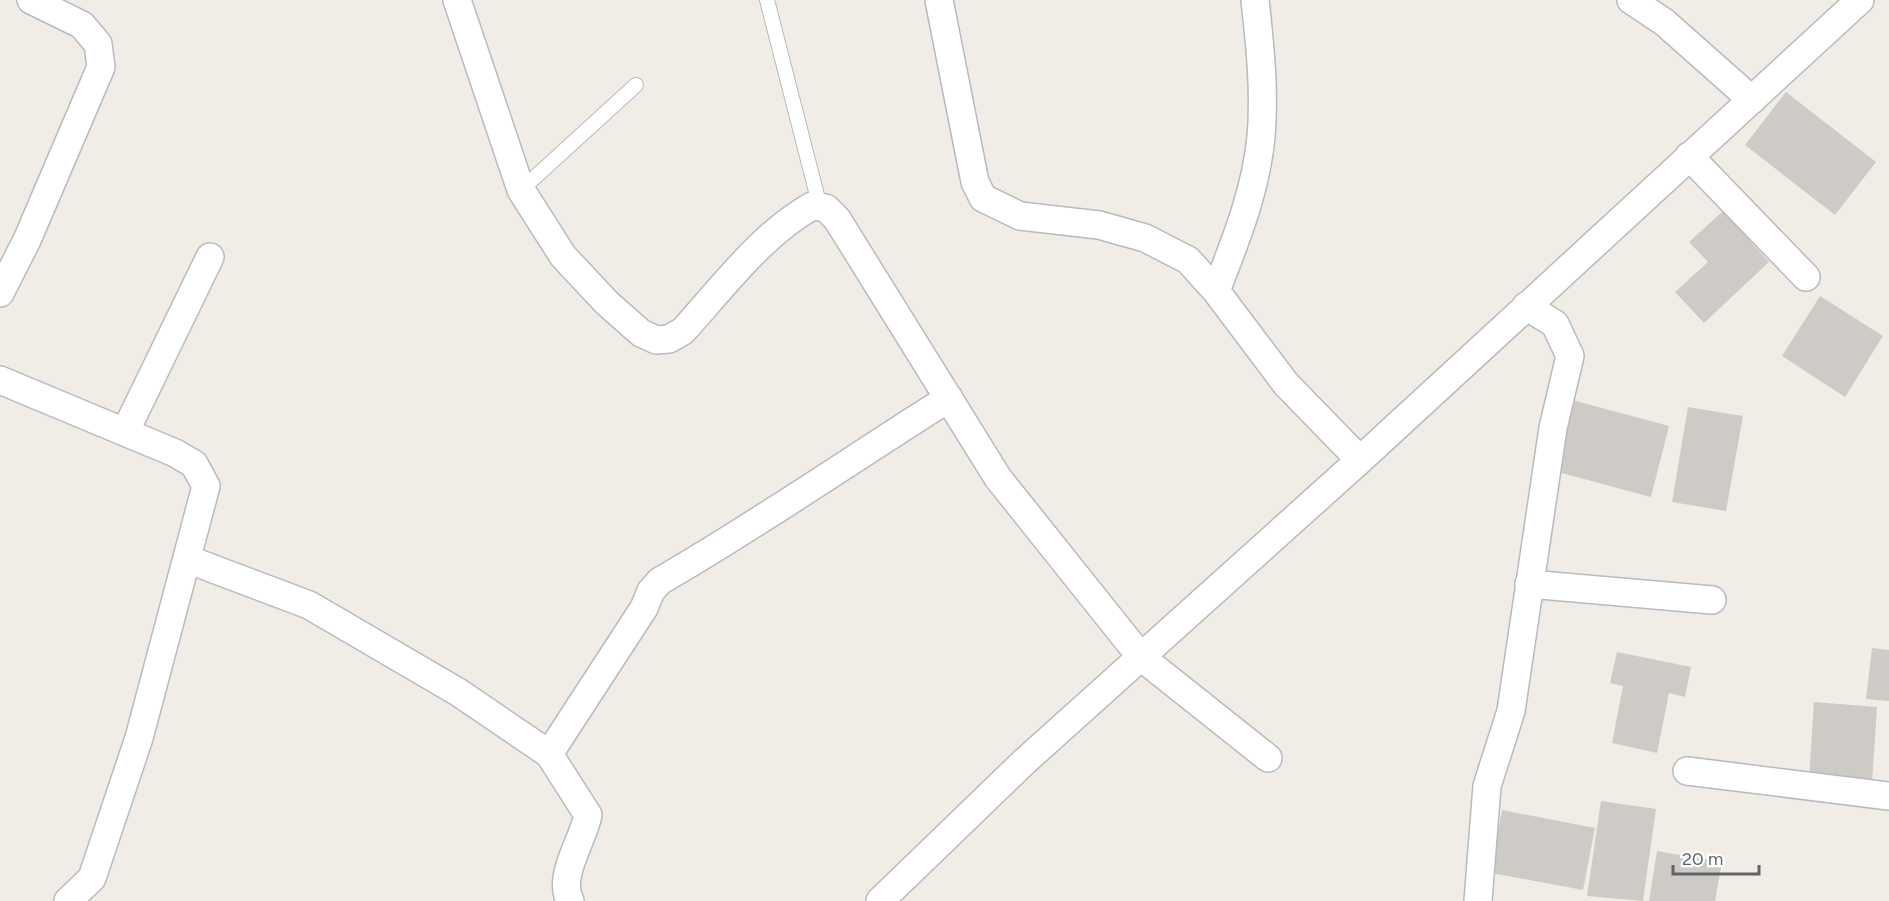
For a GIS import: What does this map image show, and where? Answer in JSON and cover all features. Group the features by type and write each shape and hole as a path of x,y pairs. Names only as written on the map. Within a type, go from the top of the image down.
{"street":[{"path":"0,293 27,240 100,67 98,44 82,25 31,0"},
{"path":"457,0 521,190 563,256 607,303 641,333 656,340 669,339 683,331 791,218 812,206 826,208 837,219 998,478 1141,657 1268,758"},
{"path":"939,0 975,182 983,198 1020,216 1099,225 1146,238 1188,260 1216,291 1286,384 1360,460"},
{"path":"1216,291 1246,213 1261,138 1260,45 1255,0"},
{"path":"1631,0 1664,22 1752,100"},
{"path":"880,901 1025,761 1360,460 1860,0"},
{"path":"1689,156 1806,278"},
{"path":"126,430 210,257"},
{"path":"1478,901 1487,786 1510,711 1553,428 1570,356 1555,324 1526,306"},
{"path":"0,380 126,430 194,464 206,486 139,738 92,878 68,901"},
{"path":"549,754 644,608 651,591 660,581 749,530 839,467 949,398"},
{"path":"188,559 309,605 458,692 549,754 588,815 585,832 568,874 565,891 570,901"},
{"path":"1529,584 1712,600"},
{"path":"1687,771 1889,796"}],"lane":[{"path":"767,0 820,207"},
{"path":"521,190 636,85"}],"building":[{"path":"1786,92 1876,162 1835,215 1745,145"},
{"path":"1723,211 1769,262 1704,323 1675,292 1708,262 1689,242"},
{"path":"1820,296 1883,336 1845,397 1782,356"},
{"path":"1572,400 1669,426 1651,497 1554,471"},
{"path":"1688,407 1743,416 1726,511 1672,502"},
{"path":"1872,648 1889,650 1889,701 1866,699"},
{"path":"1617,652 1691,667 1685,697 1669,693 1657,753 1612,743 1623,686 1610,683"},
{"path":"1814,702 1877,707 1872,783 1809,778"},
{"path":"1601,801 1656,809 1643,901 1587,896"},
{"path":"1502,810 1595,828 1583,890 1491,873"},
{"path":"1657,851 1722,862 1715,901 1649,901"}]}
